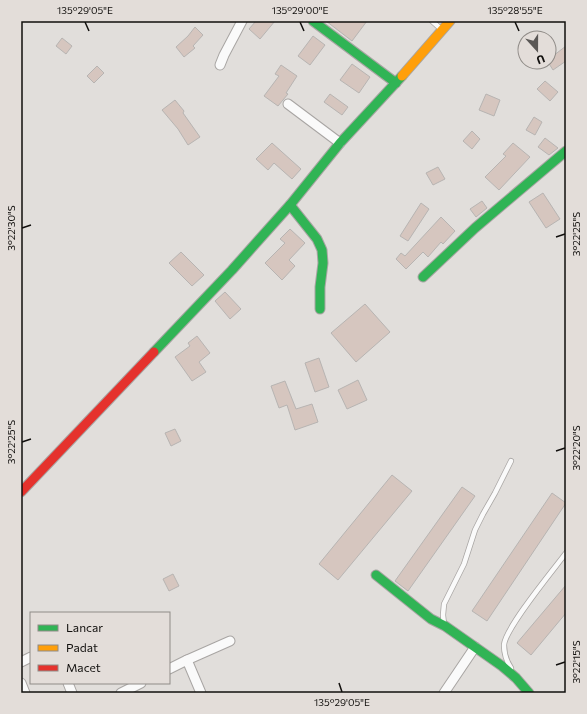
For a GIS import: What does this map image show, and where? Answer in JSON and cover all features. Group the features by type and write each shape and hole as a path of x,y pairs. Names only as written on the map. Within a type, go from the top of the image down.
{"street":[{"path":"220,65 242,21"},
{"path":"313,21 396,84"},
{"path":"21,492 232,270 290,205 340,143 396,84 450,21"},
{"path":"288,104 340,143"},
{"path":"423,277 493,212 566,152"},
{"path":"290,205 315,236 322,250 323,263 320,287 320,309"},
{"path":"376,575 431,619 445,626 502,666 516,678 528,693"},
{"path":"170,668 230,641"},
{"path":"444,693 474,647"},
{"path":"21,662 30,658"},
{"path":"187,660 201,693"},
{"path":"21,683 26,693"},
{"path":"121,693 139,684"}],"lane":[{"path":"432,21 442,30"},
{"path":"445,626 443,615 444,604 464,564 483,514 511,461"},
{"path":"516,678 510,667 505,651 504,644 506,636 516,620 566,553"}],"building":[{"path":"256,21 275,21 260,39 249,29"},
{"path":"326,21 367,21 352,41"},
{"path":"195,27 203,35 193,46 195,48 184,57 176,47"},
{"path":"313,36 325,45 310,65 298,56"},
{"path":"62,38 72,46 66,54 56,46"},
{"path":"566,46 566,61 557,67 557,53"},
{"path":"352,64 370,77 359,93 340,80"},
{"path":"281,65 297,76 286,93 288,94 278,106 264,96 279,76 275,74"},
{"path":"97,66 104,73 94,83 87,76"},
{"path":"545,81 558,92 550,101 537,89"},
{"path":"330,94 348,107 342,115 324,102"},
{"path":"486,94 500,100 494,116 479,110"},
{"path":"175,100 184,111 183,113 200,137 188,145 178,129 162,110"},
{"path":"534,117 542,122 535,135 526,130"},
{"path":"472,131 480,139 472,149 463,141"},
{"path":"545,138 558,148 549,155 538,147"},
{"path":"272,143 301,169 292,179 274,163 268,170 256,159"},
{"path":"513,143 530,157 499,190 485,177 506,156 503,154"},
{"path":"438,167 445,179 433,185 426,173"},
{"path":"543,193 560,219 546,228 529,202"},
{"path":"482,201 487,208 476,217 470,209"},
{"path":"421,203 429,209 408,241 400,236"},
{"path":"441,217 455,231 443,244 441,242 428,257 423,252 406,269 396,259 401,253 405,256"},
{"path":"290,229 305,243 289,260 295,266 282,280 265,263 285,243 280,239"},
{"path":"181,252 204,275 192,286 169,263"},
{"path":"225,292 241,309 230,319 215,301"},
{"path":"365,304 390,332 356,362 331,333"},
{"path":"197,336 210,353 199,362 206,372 192,381 175,357 190,346 188,343"},
{"path":"319,358 329,387 315,392 305,363"},
{"path":"358,380 367,400 347,409 338,390"},
{"path":"285,381 296,409 312,404 318,422 295,430 287,405 279,408 271,386"},
{"path":"175,429 181,441 171,446 165,433"},
{"path":"392,475 412,491 338,580 319,564"},
{"path":"462,487 475,496 408,591 395,581"},
{"path":"552,493 566,503 487,621 472,611"},
{"path":"173,574 179,586 169,591 163,579"},
{"path":"566,585 566,613 531,655 517,643"}],"traffic: fast":[{"path":"313,21 396,83"},
{"path":"154,352 232,270 290,205 340,143 402,76"},
{"path":"423,277 475,228 566,151"},
{"path":"290,205 317,239 322,250 323,263 320,287 320,309"},
{"path":"376,575 431,619 445,626 502,666 516,678 529,693"}],"traffic: slow":[{"path":"402,76 450,21"}],"traffic: jam":[{"path":"21,492 154,352"}]}
